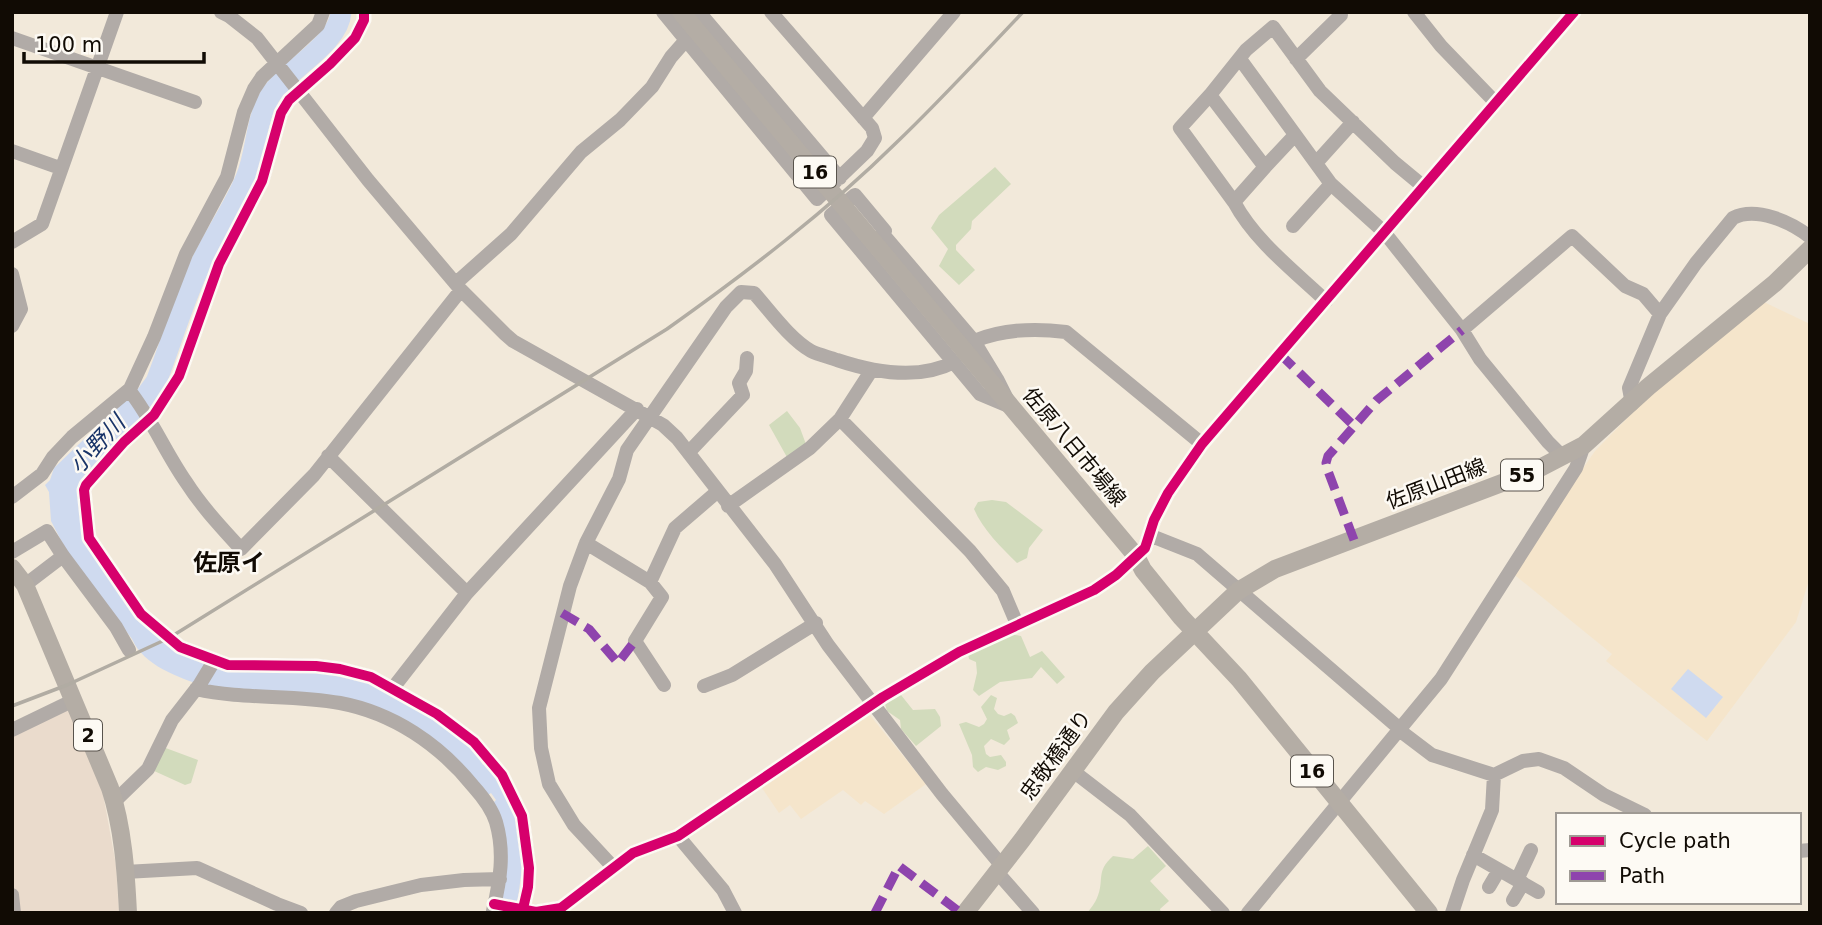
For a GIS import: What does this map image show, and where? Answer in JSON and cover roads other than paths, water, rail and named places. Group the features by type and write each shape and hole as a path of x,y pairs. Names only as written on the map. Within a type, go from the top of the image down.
{"main road":[{"name":"佐原八日市場線","path":"681,12 692,36 1011,407 1136,556 1143,570 1193,631 1239,680 1429,913"},
{"name":"佐原山田線","path":"1193,631 1238,591 1275,569 1461,499 1563,457 1584,445 1648,387 1775,283 1810,249"},
{"name":"2","path":"12,568 24,585 115,801 128,913"},
{"name":"忠敬橋通り","path":"965,913 1116,712 1193,631"}],"street":[{"path":"12,242 42,224 117,12"},
{"path":"221,12 250,32 368,180 459,287 513,341 652,418 670,431 689,452 775,564 828,645 1032,913"},
{"path":"12,497 42,474 53,457 72,438 130,392 186,254 227,177 244,111 254,89 262,77 278,66 318,25 323,12"},
{"path":"364,12 355,38 296,90 281,113 262,181 219,264 185,363 166,396 86,485 84,490 89,538 141,614 180,647 213,663 340,668 371,677 437,713 459,729 502,775 522,816 528,850 528,887 521,910"},
{"path":"663,12 692,36 817,199 867,151 875,138 872,128 771,12"},
{"path":"699,12 840,178"},
{"path":"863,118 954,12"},
{"path":"1414,12 1450,56 1496,103"},
{"path":"198,687 237,695 313,698 343,703 373,712 407,728 446,756 486,802 495,818 499,837 500,879 495,907 536,912 561,908 633,853 678,836 874,704 959,652 1094,590 1116,575 1145,548 1168,493 1202,444 1574,12"},
{"path":"1296,59 1341,15"},
{"path":"1326,301 1243,219 1234,202 1180,128 1246,50 1273,27 1320,91 1424,187"},
{"path":"130,392 148,416 184,480 203,507 241,549 314,475 459,287 511,234 581,152 620,120 652,87 675,51 692,36"},
{"path":"12,38 195,102"},
{"path":"1240,59 1331,184 1384,232 1462,330 1480,359 1563,457"},
{"path":"1210,95 1265,167"},
{"path":"1316,163 1353,121"},
{"path":"1234,202 1295,135"},
{"path":"12,151 60,168"},
{"path":"1293,226 1331,184"},
{"path":"855,195 884,231 882,233 974,341 998,379 1011,407 980,394 831,215 855,195"},
{"path":"1632,404 1629,388 1660,314 1733,218 1741,214 1787,222 1810,237"},
{"path":"1462,330 1572,236 1625,286 1643,294 1660,314"},
{"path":"12,274 21,309 12,326"},
{"path":"614,867 574,825 549,784 541,748 539,708 570,586 586,543 619,479 627,450 652,418 726,307 741,292 754,293 799,342 813,352 871,371 917,372 940,368 954,362"},
{"path":"974,341 1007,332 1044,329 1066,332 1202,444"},
{"path":"689,452 743,395 739,383 747,371 747,358"},
{"path":"728,506 810,449 840,419 871,371"},
{"path":"393,688 467,593 637,409"},
{"path":"840,419 970,551 1003,591 1017,624"},
{"path":"1248,913 1441,679 1576,468 1584,445"},
{"path":"328,456 467,593"},
{"path":"650,582 675,528 718,491"},
{"path":"12,552 47,531 116,627 129,650"},
{"path":"1149,535 1197,554 1399,730 1432,755 1494,775 1523,761 1539,759 1564,768 1604,795 1641,813"},
{"path":"586,543 650,582 662,597 635,641 664,685"},
{"path":"24,585 63,556"},
{"path":"704,686 732,676 816,623"},
{"path":"115,801 145,773 172,720 213,663"},
{"path":"12,730 74,700"},
{"path":"1073,771 1130,816 1223,913"},
{"path":"1452,913 1492,810 1494,775"},
{"path":"678,836 723,890 735,913"},
{"path":"1513,900 1531,850"},
{"path":"1473,855 1538,892"},
{"path":"125,872 197,868 301,913"},
{"path":"1489,887 1499,870"},
{"path":"336,913 341,907 356,901 421,885 500,879"},
{"path":"12,895 14,913"}],"water":[{"path":"128,397 142,416 80,482 83,537 178,652 204,664 319,672 367,683 434,719 482,758 480,760 483,765 486,763 515,811 522,868 516,913 497,913 493,803 496,800 491,793 488,795 392,714 204,686 163,669 137,648 66,550 51,521 49,492 45,485 54,468"},
{"path":"1688,669 1723,697 1706,718 1671,689"}],"waterway":[{"name":"小野川","path":"124,418 156,382 197,272 246,178 261,116 270,96 322,46 338,24 341,12"}],"railway":[{"path":"12,706 67,685 169,638 667,329 756,263 842,193 928,111 1023,12"}],"district":[{"name":"佐原イ","path":"229,563"}]}
